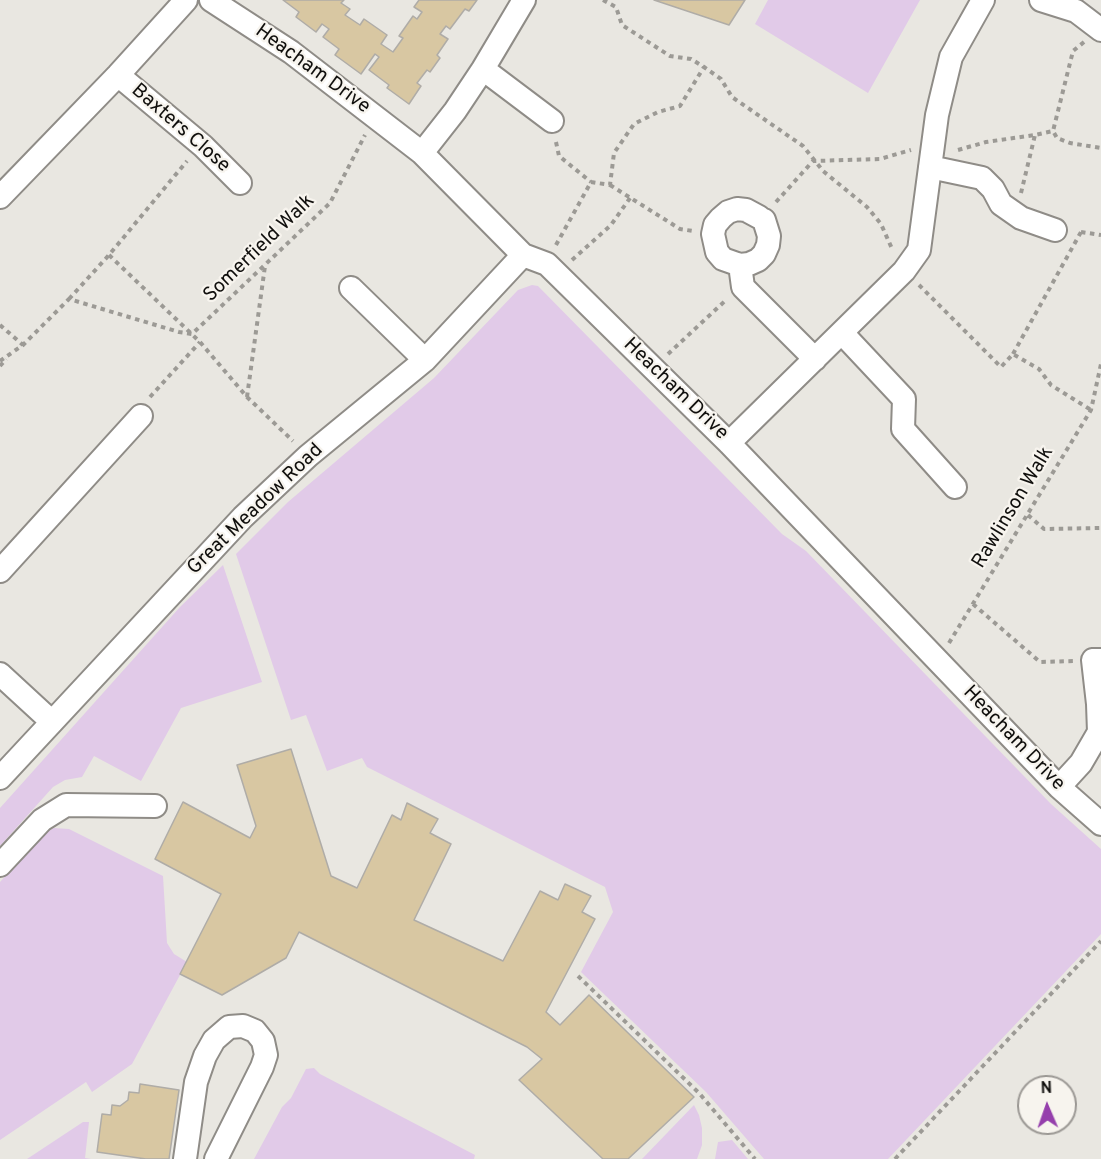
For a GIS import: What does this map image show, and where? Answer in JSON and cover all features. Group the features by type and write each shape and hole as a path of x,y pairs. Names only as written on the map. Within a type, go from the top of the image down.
{"street":[{"name":"Baxters Close","path":"0,197 118,75 186,0"},
{"name":"Heacham Drive","path":"211,0 245,9 291,52 422,153 523,255 552,269 729,443 1059,787 1101,824"},
{"path":"422,153 455,111 483,69 524,0"},
{"path":"729,443 843,334 904,271 919,250 936,115 951,57 983,0"},
{"path":"1041,0 1076,11 1100,30"},
{"path":"483,69 552,121"},
{"name":"Baxters Close","path":"118,75 203,146 240,183"},
{"path":"930,168 982,178 993,189 1001,204 1021,218 1055,230"},
{"path":"746,210 764,216 769,236 764,254 749,264 740,265 723,259 713,243 713,234 716,225 728,212 746,210"},
{"name":"Great Meadow Road","path":"0,777 243,517 308,456 425,360 523,255"},
{"path":"740,265 744,287 815,359"},
{"path":"351,288 425,360"},
{"path":"843,334 904,399 903,429 955,487"},
{"path":"0,571 141,416"},
{"path":"1059,787 1081,764 1100,732 1097,660"},
{"path":"0,674 51,721"},
{"path":"0,865 42,820 66,805 155,806"},
{"path":"185,1159 196,1082 205,1056 214,1040 229,1028 243,1026 255,1030 263,1041 266,1054 262,1067 216,1159"}],"path":[{"path":"603,0 616,7 622,25 670,56 691,59 722,79 732,97 803,146 813,161 867,207 881,224 904,271 1001,367 1013,354 1081,232"},
{"path":"1100,30 1073,51 1053,130 1057,138 1070,143 1101,148"},
{"path":"610,185 614,153 634,124 658,112 680,106 704,68"},
{"path":"936,115 957,150 986,142 1053,130"},
{"name":"Somerfield Walk","path":"192,334 330,203 375,117"},
{"path":"552,121 559,156 591,182 610,185 680,228 713,234"},
{"path":"1016,214 1035,135"},
{"path":"764,216 813,161 880,159 909,152 916,143"},
{"path":"0,366 109,255 181,168 203,146"},
{"path":"552,269 561,234 591,182"},
{"path":"552,269 611,225 630,198"},
{"path":"109,255 200,342 247,397 308,456"},
{"path":"247,397 265,265"},
{"path":"652,368 729,297"},
{"path":"69,298 192,334"},
{"path":"0,325 23,345"},
{"path":"141,416 142,406 200,342"},
{"path":"1013,354 1039,369 1051,385 1091,410"},
{"path":"0,361 9,357"},
{"name":"Rawlinson Walk","path":"938,662 1091,410 1101,364"},
{"path":"1028,515 1044,529 1101,528"},
{"path":"974,604 1040,662 1097,660"},
{"path":"895,1159 1101,941"},
{"path":"578,976 699,1093 755,1159"}],"shaded area":[{"path":"768,0 920,0 868,93 755,24"},
{"path":"532,285 538,286 782,534 806,551 1051,804 1101,849 1101,934 888,1159 764,1159 706,1092 581,972 613,912 605,887 367,767 362,758 327,771 306,715 291,720 236,554 288,502 434,378 518,290"},
{"path":"223,565 262,682 181,708 141,781 94,756 82,777 65,780 53,787 0,846 0,808 180,607"},
{"path":"54,828 69,829 163,876 167,943 174,954 187,962 132,1064 92,1092 86,1082 0,1140 0,882 46,832"},
{"path":"314,1068 320,1074 475,1155 474,1159 254,1159 306,1069"},
{"path":"694,1105 702,1128 702,1145 697,1159 642,1159"},
{"path":"83,1122 89,1122 85,1158 91,1159 27,1159"},
{"path":"732,1140 748,1159 715,1159 718,1142"}],"building":[{"path":"283,0 344,0 341,3 350,9 345,15 360,25 364,19 387,35 381,44 393,52 403,38 399,36 413,16 417,19 422,12 414,7 419,0 477,0 469,11 465,9 450,29 446,26 440,34 448,39 437,55 440,58 430,72 427,70 417,83 421,86 409,104 387,88 389,85 369,70 379,57 375,54 361,74 335,55 339,49 323,37 329,29 322,24 316,32 296,17 299,12"},
{"path":"654,0 745,0 729,25"},
{"path":"291,749 331,876 357,888 392,815 401,820 407,803 438,819 430,833 451,844 414,920 503,961 540,891 558,900 565,884 591,896 582,912 595,919 546,1012 560,1025 589,995 694,1097 628,1159 603,1159 519,1080 542,1059 527,1047 299,932 286,958 222,995 180,974 221,894 155,859 183,802 250,838 256,826 237,765"},
{"path":"140,1084 179,1090 169,1159 146,1159 97,1152 102,1114 111,1115 112,1105 120,1106 128,1100 129,1092 139,1093"}]}
